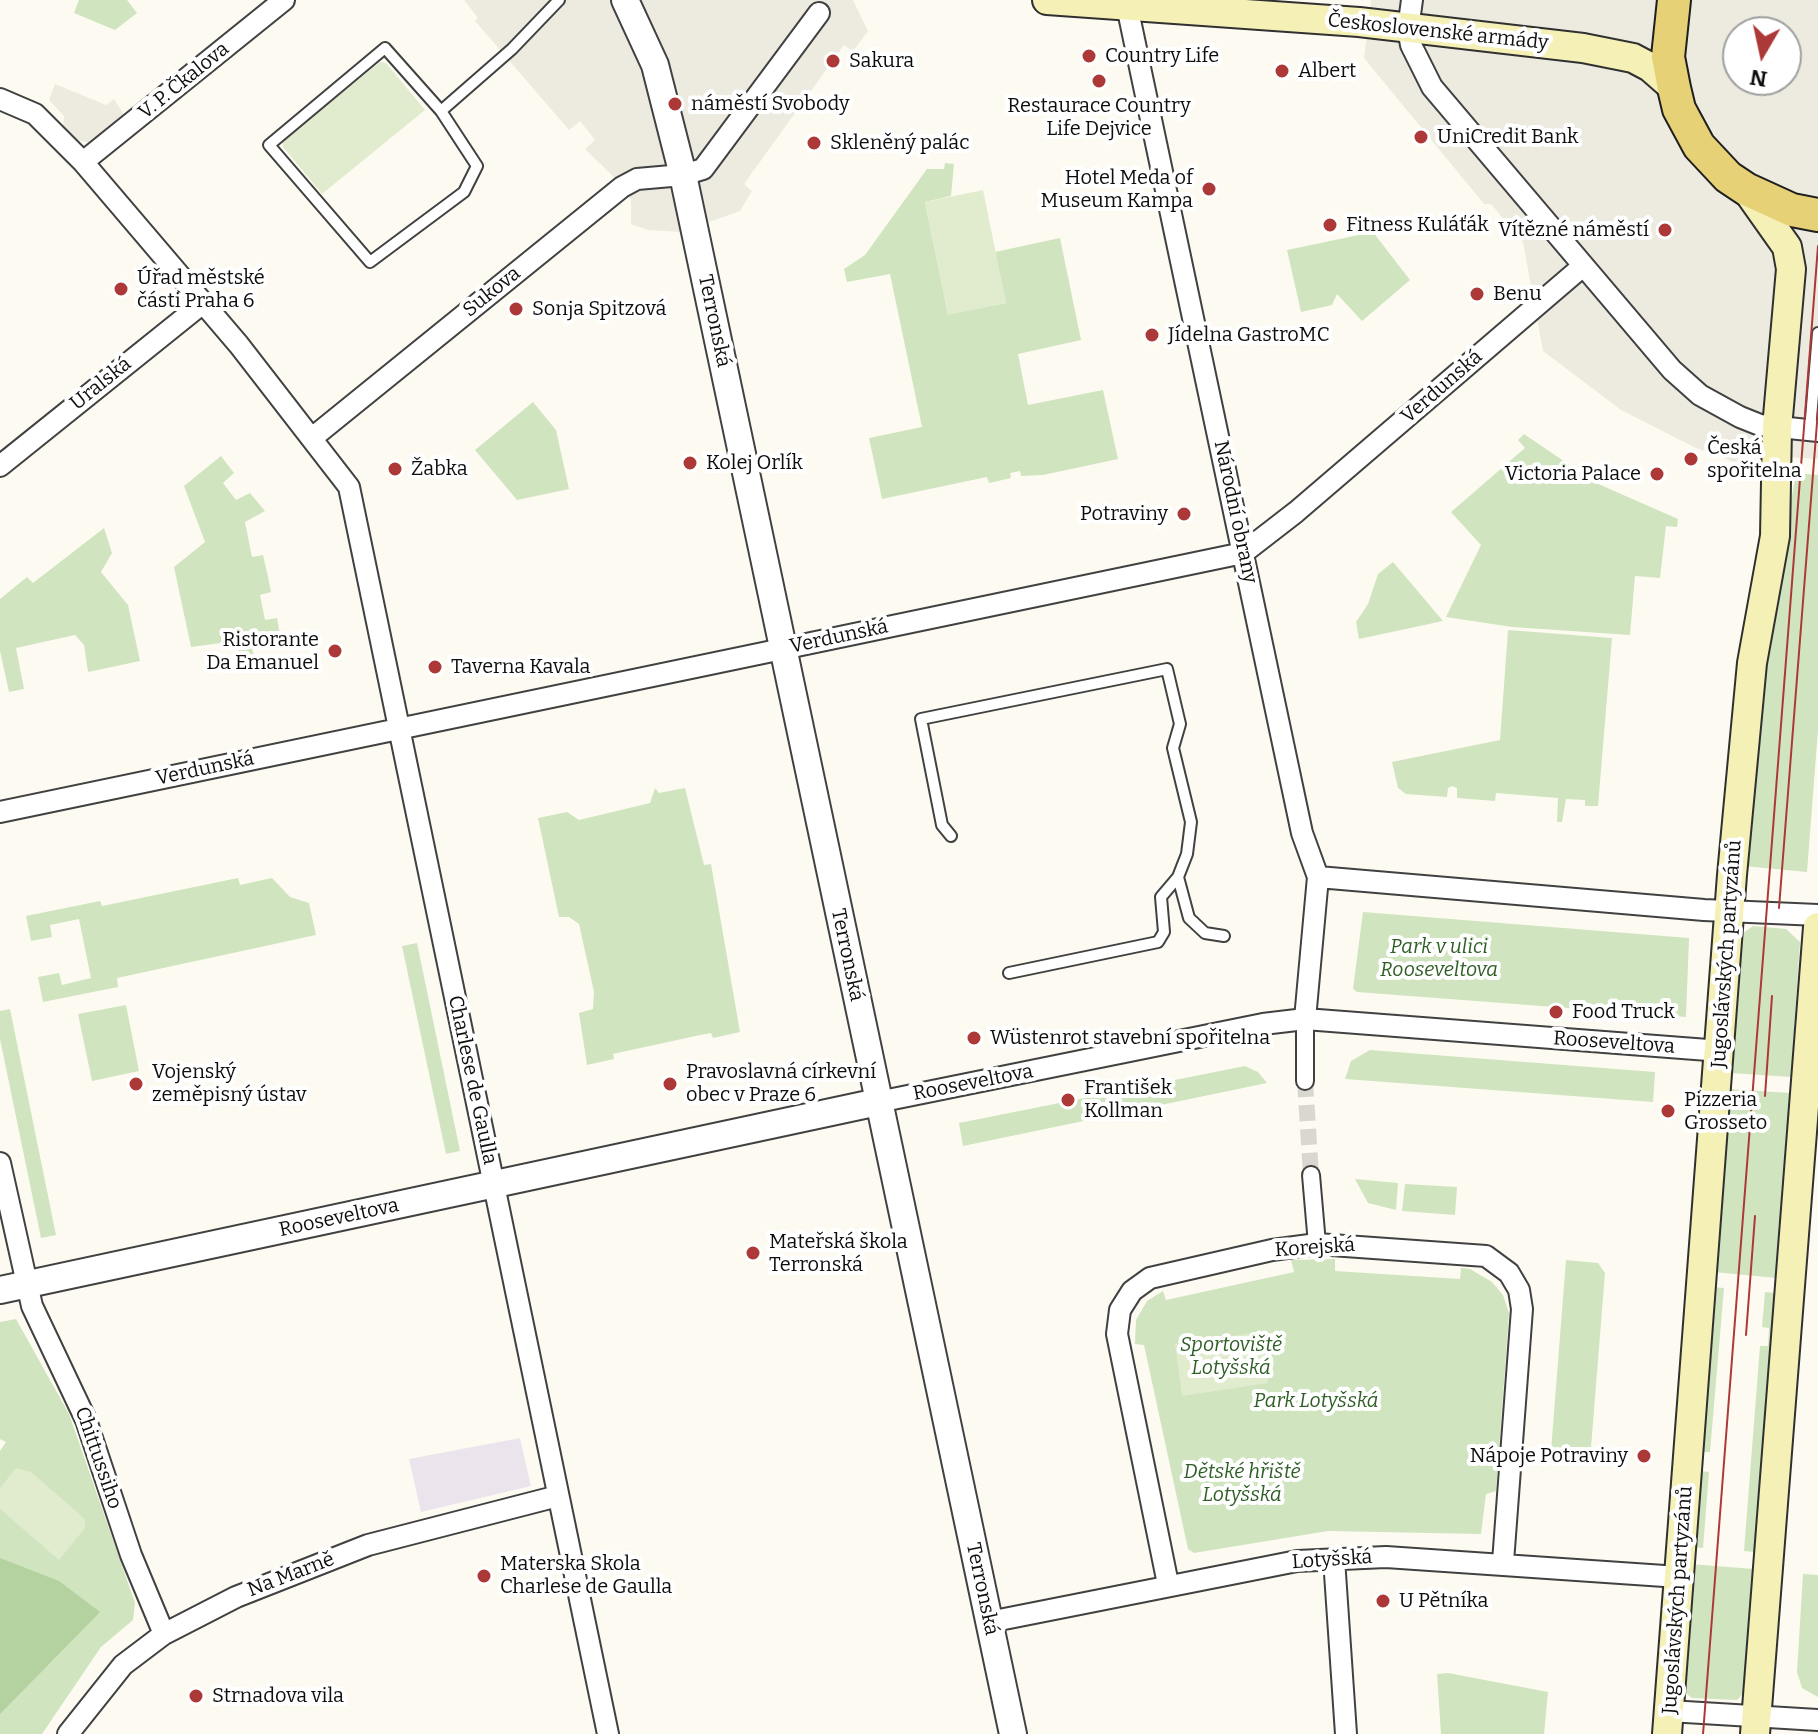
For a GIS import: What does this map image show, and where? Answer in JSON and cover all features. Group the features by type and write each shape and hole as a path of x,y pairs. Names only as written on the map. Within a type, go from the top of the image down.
{"main road":[{"name":"Československé armády","path":"1047,0 1408,29 1619,54 1650,67 1674,88"},
{"path":"1674,0 1668,57 1679,109 1699,146 1728,177 1746,189 1792,210 1818,215"},
{"name":"Jugoslávských partyzánů","path":"1668,1722 1721,1051 1729,910 1752,663 1775,536 1777,428 1791,256 1780,235 1746,189"},
{"path":"1756,1725 1818,927"}],"street":[{"name":"V. P. Čkalova","path":"83,162 284,0"},
{"path":"625,0 655,65 683,175 703,169 711,160 822,6"},
{"path":"1412,0 1408,29 1416,60 1432,87 1672,370 1700,395 1740,417 1777,428 1814,431"},
{"name":"Národní obrany","path":"1127,6 1302,833 1318,877 1305,1019"},
{"name":"Charlese de Gaulla","path":"0,99 35,114 83,162 203,303 349,487 608,1734"},
{"name":"Sukova","path":"312,438 622,187 637,179 683,175"},
{"name":"Terronská","path":"683,175 1013,1734"},
{"name":"Verdunská","path":"0,812 1243,553 1296,512 1583,266"},
{"name":"Uralská","path":"0,466 203,303"},
{"path":"1318,877 1818,915"},
{"path":"1305,1019 1305,1081"},
{"name":"Rooseveltova","path":"0,1290 878,1102 1263,1024 1305,1019 1721,1051"},
{"name":"Chittussiho","path":"0,1163 26,1285 39,1323 86,1420 131,1555 164,1634"},
{"path":"1311,1175 1317,1244"},
{"name":"Korejská","path":"1168,1584 1117,1334 1120,1310 1132,1291 1150,1278 1272,1250 1317,1244 1486,1256 1509,1273 1519,1290 1522,1309 1503,1562"},
{"name":"Na Marně","path":"68,1734 123,1665 164,1634 236,1597 368,1545 558,1496"},
{"name":"Lotyšská","path":"989,1622 1168,1584 1297,1561 1386,1557 1503,1562 1679,1577"},
{"path":"1334,1559 1346,1734"},
{"path":"1668,1722 1756,1725 1818,1720"}],"lane":[{"path":"441,111 512,49 559,0"},
{"path":"385,48 441,111 477,166 464,192 370,262 269,145 385,48"},
{"path":"1814,431 1818,333"},
{"path":"951,836 942,825 921,719 1167,669 1180,724 1173,748 1191,822 1187,854 1178,877 1161,897 1164,932 1158,942 1009,973"},
{"path":"1178,877 1189,918 1205,933 1224,936"}],"shaded area":[{"name":"náměstí Svobody","path":"464,0 853,0 868,31 853,51 844,45 744,184 752,191 740,211 681,232 648,230 631,224 631,200 616,179 585,149 595,140 580,121 569,130 475,21 478,18"},
{"name":"Vítězné náměstí","path":"1371,0 1818,0 1818,459 1758,455 1734,462 1696,448 1621,410 1543,351 1523,242 1491,204 1484,204 1364,58"},
{"path":"55,84 106,105 114,99 123,113 123,124 93,143 75,140 63,128 64,116 49,100"},
{"path":"520,1438 531,1486 421,1512 409,1459"}],"green space":[{"path":"79,0 127,0 137,13 115,30 74,13"},
{"path":"380,62 386,63 425,110 322,194 283,147 283,141"},
{"path":"945,163 954,164 951,196 925,202 948,314 1006,303 995,252 1060,238 1081,340 1018,354 1028,405 1103,390 1118,459 1043,475 1021,476 1020,471 1010,473 1011,478 989,483 987,477 882,499 869,438 922,427 890,274 847,282 844,269 865,255 927,169 944,169"},
{"path":"983,190 1006,303 948,315 925,202"},
{"path":"1373,232 1410,280 1362,321 1337,294 1332,305 1301,312 1287,250"},
{"path":"533,402 556,430 569,489 517,500 475,450"},
{"path":"1524,434 1596,483 1678,519 1677,527 1666,526 1660,578 1635,576 1630,635 1512,627 1446,617 1481,545 1451,512 1525,448 1518,440"},
{"path":"221,456 234,473 223,483 236,500 250,493 265,511 245,522 252,557 263,555 268,577 271,592 260,595 265,620 277,618 281,641 252,647 255,660 241,663 236,641 191,647 174,567 205,542 184,486"},
{"path":"1796,473 1818,475 1818,730 1807,872 1744,866 1761,674"},
{"path":"104,528 112,553 101,572 128,605 140,661 88,672 84,645 75,635 16,648 24,689 9,692 0,651 0,599 27,577 33,583"},
{"path":"1393,562 1443,621 1359,639 1356,622 1368,604 1378,574"},
{"path":"1508,630 1612,638 1598,806 1585,806 1585,800 1566,799 1562,822 1557,822 1558,798 1496,793 1495,801 1457,798 1457,788 1452,786 1448,788 1447,797 1406,794 1398,788 1392,762 1500,740"},
{"path":"655,788 659,793 685,788 704,865 711,864 740,1032 713,1038 711,1033 700,1035 613,1054 614,1059 587,1065 579,1013 593,1009 594,992 579,924 569,917 559,917 538,818 567,812 579,820 650,803"},
{"path":"238,878 240,885 272,878 290,897 309,903 316,935 117,978 118,987 43,1002 38,977 59,973 62,985 91,978 79,919 50,925 52,937 31,941 26,916 100,901 102,906"},
{"name":"Park v ulici Rooseveltova","path":"1363,912 1689,938 1686,1017 1357,992 1353,989"},
{"path":"1753,926 1786,929 1800,942 1791,1077 1730,1073 1739,942 1742,934"},
{"path":"417,943 460,1151 446,1154 402,946"},
{"path":"126,1005 139,1071 92,1081 78,1014"},
{"path":"10,1009 56,1235 41,1238 0,1039 0,1011"},
{"path":"1370,1050 1655,1072 1653,1102 1345,1079 1351,1061"},
{"path":"1245,1066 1258,1072 1267,1083 963,1146 959,1123"},
{"path":"1728,1089 1790,1093 1776,1278 1714,1272"},
{"path":"1355,1179 1398,1183 1396,1210 1368,1203"},
{"path":"1405,1184 1457,1187 1455,1215 1402,1211"},
{"name":"Park Lotyšská","path":"1335,1259 1335,1271 1460,1279 1461,1268 1470,1269 1492,1282 1503,1295 1509,1313 1496,1491 1486,1494 1481,1534 1328,1531 1194,1553 1188,1549 1144,1345 1135,1344 1136,1320 1147,1301 1163,1291 1166,1300 1294,1272 1291,1260"},
{"path":"1566,1260 1598,1263 1605,1273 1590,1460 1582,1465 1550,1463"},
{"path":"1713,1287 1724,1288 1710,1452 1702,1452 1701,1471 1709,1472 1703,1548 1693,1547"},
{"path":"1765,1292 1774,1293 1754,1552 1744,1551 1760,1346 1768,1346 1769,1328 1762,1327"},
{"path":"16,1319 69,1414 135,1603 133,1620 101,1647 42,1734 0,1734 0,1451 6,1442 0,1439 0,1322"},
{"name":"Sportoviště Lotyšská","path":"1261,1332 1268,1383 1182,1396 1175,1344"},
{"path":"16,1468 31,1472 85,1519 85,1528 59,1560 0,1509 0,1488"},
{"path":"0,1558 59,1581 100,1612 0,1714"},
{"path":"1690,1564 1754,1569 1746,1690 1737,1700 1692,1698 1683,1691"},
{"path":"1803,1574 1818,1575 1818,1697 1802,1688 1797,1672"},
{"path":"1448,1673 1548,1692 1544,1734 1441,1734 1437,1674"}],"tunnel":[{"path":"1305,1081 1311,1175"}],"tram line":[{"path":"1703,1734 1818,246"},
{"path":"1779,908 1818,410"},
{"path":"1765,1096 1772,996"},
{"path":"1746,1335 1755,1216"}],"place":[{"name":"Country Life","path":"1089,56"},
{"name":"Sakura","path":"833,61"},
{"name":"Albert","path":"1282,71"},
{"name":"Restaurace Country Life Dejvice","path":"1099,81"},
{"name":"náměstí Svobody","path":"675,104"},
{"name":"UniCredit Bank","path":"1421,137"},
{"name":"Skleněný palác","path":"814,143"},
{"name":"Hotel Meda of Museum Kampa","path":"1209,189"},
{"name":"Fitness Kuláťák","path":"1330,225"},
{"name":"Vítězné náměstí","path":"1665,230"},
{"name":"Úřad městské části Praha 6","path":"121,289"},
{"name":"Benu","path":"1477,294"},
{"name":"Sonja Spitzová","path":"516,309"},
{"name":"Jídelna GastroMC","path":"1152,335"},
{"name":"Česká spořitelna","path":"1691,459"},
{"name":"Kolej Orlík","path":"690,463"},
{"name":"Žabka","path":"395,469"},
{"name":"Victoria Palace","path":"1657,474"},
{"name":"Potraviny","path":"1184,514"},
{"name":"Ristorante Da Emanuel","path":"335,651"},
{"name":"Taverna Kavala","path":"435,667"},
{"name":"Food Truck","path":"1556,1012"},
{"name":"Wüstenrot stavební spořitelna","path":"974,1038"},
{"name":"Vojenský zeměpisný ústav","path":"136,1084"},
{"name":"Pravoslavná církevní obec v Praze 6","path":"670,1084"},
{"name":"František Kollman","path":"1068,1100"},
{"name":"Pizzeria Grosseto","path":"1668,1111"},
{"name":"Mateřská škola Terronská","path":"753,1253"},
{"name":"Nápoje Potraviny","path":"1644,1456"},
{"name":"Materska Skola Charlese de Gaulla","path":"484,1576"},
{"name":"U Pětníka","path":"1383,1601"},
{"name":"Strnadova vila","path":"196,1696"}],"park label":[{"name":"Dětské hřiště Lotyšská","path":"1242,1484"}]}
